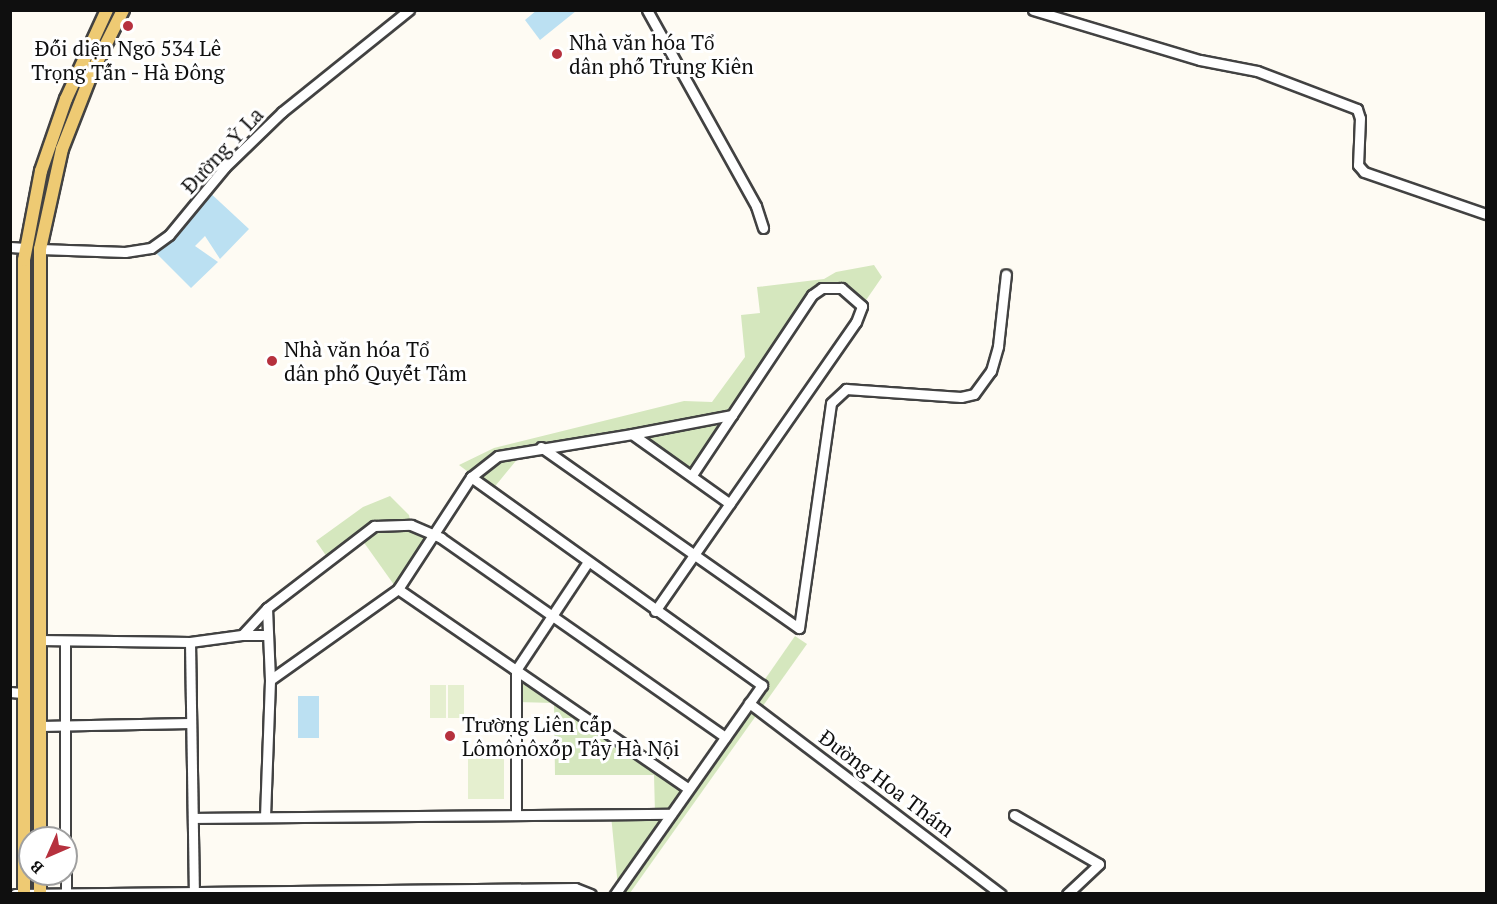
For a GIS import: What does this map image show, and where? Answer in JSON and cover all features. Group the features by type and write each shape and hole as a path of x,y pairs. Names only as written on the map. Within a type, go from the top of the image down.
{"main road":[{"path":"24,893 16,692 25,248 32,203 55,130 106,10"},
{"path":"40,826 40,249 62,149 93,70 123,10"},
{"path":"25,248 40,249"}],"street":[{"name":"Đường Ỷ La","path":"40,249 125,252 150,248 169,235 225,168 282,112 409,10"},
{"path":"647,10 756,206 763,228"},
{"path":"1033,10 1190,57 1257,71 1357,109 1360,118 1358,165 1364,172 1486,214"},
{"path":"10,247 25,248"},
{"path":"541,447 799,628 831,403 846,389 974,394 982,387 995,354 1006,274"},
{"path":"655,611 856,322 862,306 842,288 822,288 812,295 692,476"},
{"path":"270,680 398,589 471,477 498,456 541,447 632,435 732,416"},
{"path":"632,435 730,504"},
{"path":"471,477 587,563 762,685 615,894"},
{"path":"242,635 267,608 374,526 411,525 447,541 550,618 725,737"},
{"path":"426,545 447,541"},
{"path":"516,815 516,670 587,563"},
{"path":"398,589 688,788"},
{"path":"265,817 270,680 267,608"},
{"path":"39,640 190,642 242,635 268,635"},
{"path":"65,642 63,724 65,826"},
{"path":"190,642 194,893"},
{"name":"Đường Hoa Thám","path":"749,703 1001,894"},
{"path":"40,726 190,723"},
{"path":"193,818 670,814"},
{"path":"1014,815 1099,864 1067,894"},
{"path":"15,894 575,888 591,894"}],"green space":[{"path":"874,265 882,277 862,306 843,286 820,285 730,413 524,451 492,490 459,465 494,448 684,401 712,402 745,357 741,315 760,313 757,287 824,279 836,272"},
{"path":"731,416 692,475 633,435"},
{"path":"390,496 409,515 411,525 374,525 329,560 316,541 363,507"},
{"path":"411,526 432,533 397,589 360,537 374,527"},
{"path":"795,636 807,644 630,893 616,894"},
{"path":"517,672 688,789 670,813 655,813 654,775 555,775 554,703 517,702"},
{"path":"430,685 446,685 446,718 430,718"},
{"path":"448,685 464,685 464,718 448,718"},
{"path":"468,752 504,752 504,799 468,799"},
{"path":"611,815 669,815 618,887"}],"water":[{"path":"537,10 576,11 540,40 525,20"},
{"path":"207,190 249,229 220,259 205,236 195,246 218,262 191,288 151,248"},
{"path":"298,696 319,696 319,738 298,738"}],"place":[{"name":"Đối diện Ngõ 534 Lê Trọng Tấn - Hà Đông","path":"128,26"},
{"name":"Nhà văn hóa Tổ dân phố Trung Kiên","path":"557,54"},
{"name":"Nhà văn hóa Tổ dân phố Quyết Tâm","path":"272,361"},
{"name":"Trường Liên cấp Lômônôxốp Tây Hà Nội","path":"450,736"}]}
